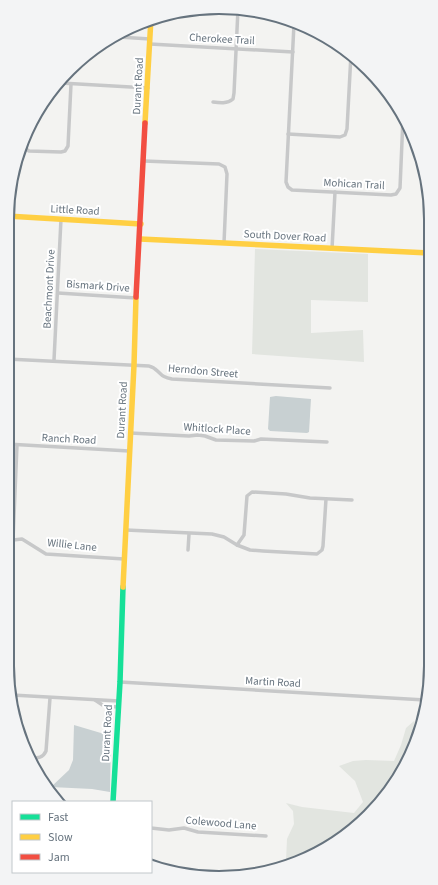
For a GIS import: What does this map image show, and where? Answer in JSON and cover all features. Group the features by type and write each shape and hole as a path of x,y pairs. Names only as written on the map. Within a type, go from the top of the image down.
{"street":[{"path":"213,102 226,103 233,99 238,15"},
{"name":"Durant Road","path":"113,801 120,682 136,298 151,26"},
{"name":"Mohican Trail","path":"294,29 286,182 288,187 292,190 396,194 400,188 403,127"},
{"name":"Cherokee Trail","path":"123,38 293,52"},
{"path":"288,134 340,137 345,135 347,130 351,62"},
{"path":"65,83 148,88"},
{"path":"27,149 29,151 61,152 67,149 71,84"},
{"path":"144,161 220,164 225,167 227,174 224,243"},
{"path":"332,248 335,192"},
{"name":"Little Road","path":"14,216 141,224"},
{"name":"Beachmont Drive","path":"54,360 61,219"},
{"name":"South Dover Road","path":"140,239 424,253"},
{"name":"Bismark Drive","path":"58,293 136,298"},
{"name":"Herndon Street","path":"14,359 149,366 156,369 161,376 172,379 330,388"},
{"name":"Whitlock Place","path":"130,433 189,436 198,435 216,440 254,441 261,439 327,442"},
{"name":"Ranch Road","path":"14,445 129,451"},
{"name":"Willie Lane","path":"14,516 17,445"},
{"path":"237,545 244,535 247,496 252,492 286,494 310,498 352,500"},
{"path":"126,530 217,535 250,550 314,554 320,553 323,546 326,499"},
{"path":"188,550 189,534"},
{"name":"Willie Lane","path":"14,540 22,539 46,554 124,558"},
{"name":"Martin Road","path":"120,682 421,700"},
{"path":"16,695 94,700 104,706 118,704"},
{"path":"36,758 42,757 46,751 50,698"},
{"name":"Colewood Lane","path":"152,828 169,830 184,828 198,832 266,836"}],"shaded area":[{"path":"255,249 368,254 368,302 311,300 311,333 363,330 364,362 252,354"},
{"path":"276,396 311,399 309,432 270,431 268,429 270,397"},
{"path":"414,721 416,723 403,757 397,768 382,791 364,811 344,829 322,844 286,860 287,839 294,824 293,811 286,803 302,807 354,813 363,802 355,781 339,766 353,761 394,761 406,728"},
{"path":"74,725 111,736 110,792 92,789 54,787 53,786 69,770 73,760"}],"traffic: fast":[{"path":"113,801 120,682 123,587"}],"traffic: slow":[{"path":"145,123 151,26"},
{"path":"14,216 141,224"},
{"path":"140,239 424,253"},
{"path":"123,587 136,297"}],"traffic: jam":[{"path":"136,297 145,123"}]}
